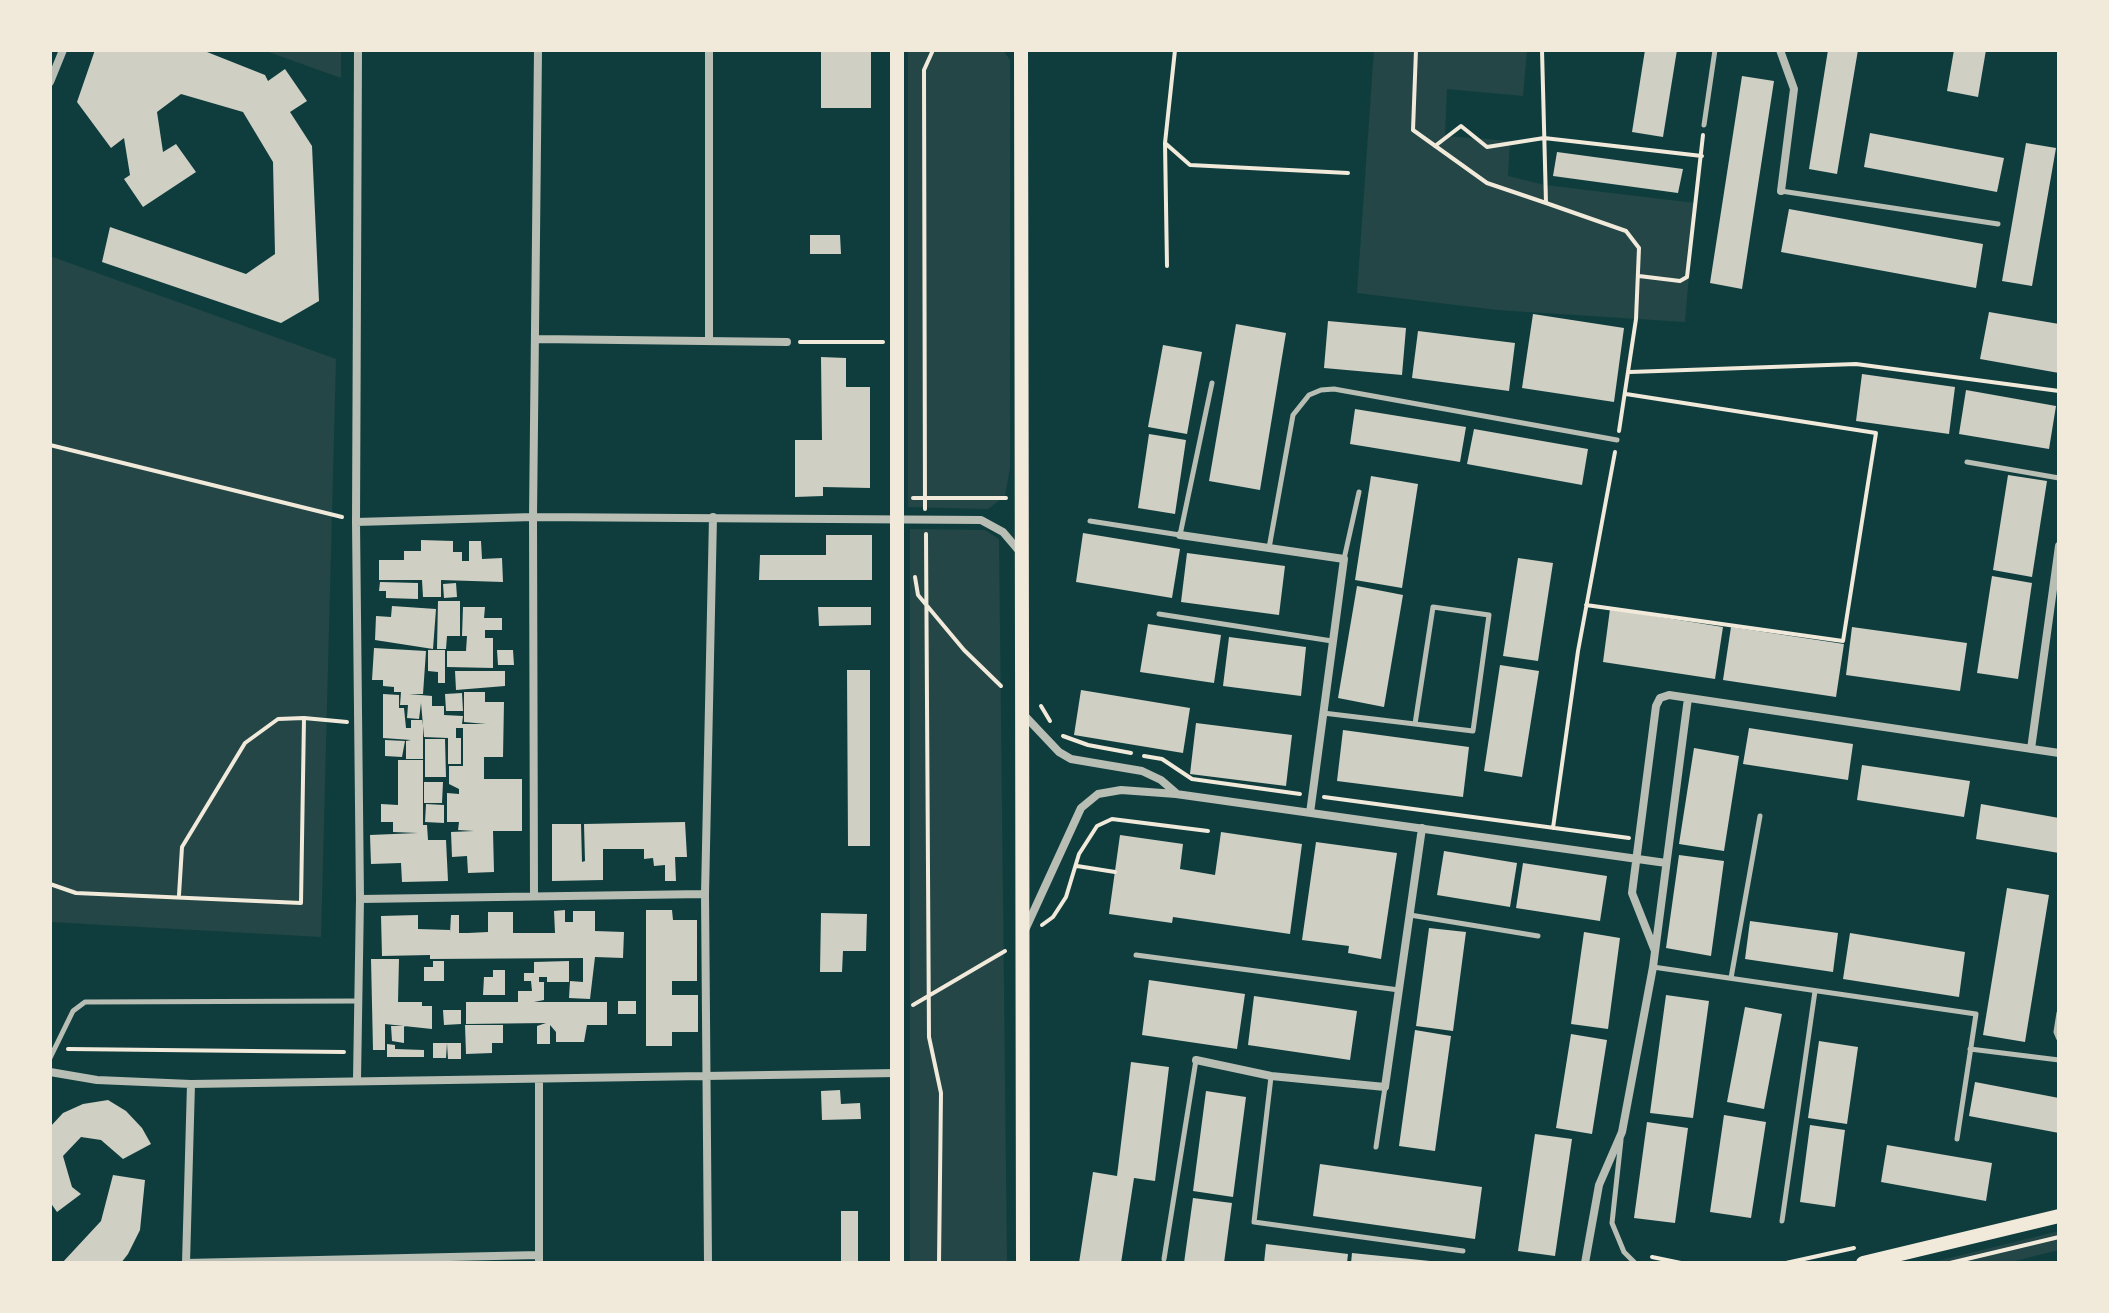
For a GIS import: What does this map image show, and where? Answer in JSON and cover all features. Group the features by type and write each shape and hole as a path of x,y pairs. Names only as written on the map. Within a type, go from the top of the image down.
{"main road":[{"path":"897,50 897,1263"},
{"path":"1023,52 1020,942 1023,1263"},
{"path":"1863,1263 2059,1216"},
{"path":"1023,1241 1031,1263"}],"street":[{"path":"50,82 63,50"},
{"path":"357,1079 360,899 356,522 358,50"},
{"path":"534,896 533,517 538,50"},
{"path":"709,50 709,340"},
{"path":"1780,50 1794,89 1781,191"},
{"path":"536,339 787,342"},
{"path":"356,522 533,517 981,520 1003,532 1021,552"},
{"path":"708,1263 705,894 713,517"},
{"path":"1180,535 1268,551 1344,559 1310,813"},
{"path":"2031,749 2059,546"},
{"path":"1655,951 1632,893 1656,706 1660,698 1669,695 2059,753"},
{"path":"1585,1263 1599,1185 1622,1132 1653,967 1688,698"},
{"path":"1021,711 1035,730 1071,759 1142,771 1161,780 1176,794"},
{"path":"1020,942 1065,836 1081,808 1098,794 1121,790 1176,794 1666,863"},
{"path":"1196,1060 1271,1076 1385,1087 1422,828"},
{"path":"360,899 705,894"},
{"path":"50,1072 97,1080 191,1084 357,1079 897,1073"},
{"path":"191,1084 186,1263 539,1259 539,1079"}],"lane":[{"path":"1704,125 1715,50"},
{"path":"1781,191 1998,224"},
{"path":"1090,521 1180,535 1212,383"},
{"path":"1268,551 1293,415 1309,395 1334,389 1617,440"},
{"path":"1967,462 2059,478"},
{"path":"1344,559 1359,492"},
{"path":"1323,713 1473,731 1489,615 1433,607 1415,724"},
{"path":"1159,614 1333,641"},
{"path":"1731,978 1760,816"},
{"path":"1409,915 1538,936"},
{"path":"1136,955 1399,990"},
{"path":"1653,967 1976,1014 1957,1139"},
{"path":"1782,1221 1815,991"},
{"path":"50,1058 52,1048 73,1011 85,1002 358,1001"},
{"path":"2059,1013 2056,1032 2059,1039"},
{"path":"1970,1049 2059,1060"},
{"path":"1164,1259 1196,1060"},
{"path":"1271,1076 1254,1222 1463,1251"},
{"path":"1376,1147 1385,1087"},
{"path":"1622,1132 1612,1223 1624,1252 1635,1263"}],"path":[{"path":"933,50 924,70 925,519 929,1037 941,1093 939,1263"},
{"path":"1167,266 1165,143 1175,50"},
{"path":"1416,50 1413,130 1487,183 1626,231 1639,248 1630,372 1586,605 1553,828"},
{"path":"1542,50 1546,203"},
{"path":"1639,276 1680,281 1687,277 1704,125"},
{"path":"1435,146 1461,126 1487,147 1544,138 1702,156"},
{"path":"1165,143 1190,165 1348,173"},
{"path":"787,342 897,342"},
{"path":"1630,372 1856,364 2059,391"},
{"path":"1586,605 1843,641 1876,433 1626,394"},
{"path":"50,445 356,522"},
{"path":"913,498 1021,498"},
{"path":"914,564 918,595 1001,686"},
{"path":"1041,706 1053,725"},
{"path":"50,884 76,893 179,895 301,903 304,718"},
{"path":"179,895 182,847 245,743 278,719 358,723"},
{"path":"1059,735 1088,745 1162,759 1192,779 1639,840"},
{"path":"1077,866 1115,872"},
{"path":"52,1048 357,1052"},
{"path":"1950,1263 2059,1237"},
{"path":"1652,1257 1681,1263"}],"shaded area":[{"path":"263,50 341,50 341,78"},
{"path":"908,50 1003,50 1010,60 1010,468 1005,496 988,509 908,507"},
{"path":"1374,50 1527,51 1523,96 1447,89 1445,136 1510,141 1508,176 1545,185 1695,203 1685,322 1497,310 1357,293"},
{"path":"50,256 336,359 321,937 50,922"},
{"path":"910,529 985,530 999,539 1007,1263 910,1263"},
{"path":"2059,1231 2059,1250 2007,1263 1929,1263"}],"building":[{"path":"95,50 202,50 265,75 268,81 285,69 307,101 290,112 312,146 319,301 281,323 102,262 110,227 246,274 275,254 273,162 243,112 181,94 157,112 163,152 176,144 196,172 143,207 124,179 130,175 124,138 111,148 77,102"},
{"path":"821,50 871,50 871,108 821,108"},
{"path":"1645,50 1677,50 1663,137 1632,132"},
{"path":"1828,50 1858,50 1837,174 1809,169"},
{"path":"1954,50 1986,50 1978,97 1947,91"},
{"path":"1742,76 1774,81 1742,289 1710,283"},
{"path":"1870,133 2004,158 1997,192 1864,167"},
{"path":"2026,143 2056,148 2032,286 2002,281"},
{"path":"1557,152 1683,169 1678,193 1553,176"},
{"path":"1789,209 1983,244 1976,288 1781,252"},
{"path":"810,235 840,235 841,254 810,254"},
{"path":"1989,312 2059,324 2059,373 1980,359"},
{"path":"1533,314 1624,328 1614,402 1522,388"},
{"path":"1328,321 1406,328 1402,375 1324,368"},
{"path":"1236,324 1286,333 1260,490 1209,481"},
{"path":"1418,331 1515,343 1509,391 1412,378"},
{"path":"1163,345 1202,352 1187,434 1148,427"},
{"path":"821,357 846,358 846,387 870,387 870,488 823,487 823,496 795,497 795,440 822,440"},
{"path":"1862,374 1955,387 1949,434 1856,421"},
{"path":"1966,390 2056,406 2049,449 1959,434"},
{"path":"1355,409 1466,427 1460,462 1350,444"},
{"path":"1474,429 1588,449 1582,485 1467,464"},
{"path":"1149,434 1186,440 1175,514 1138,508"},
{"path":"2008,475 2047,481 2032,577 1993,570"},
{"path":"1371,476 1418,484 1402,588 1355,580"},
{"path":"1083,533 1180,549 1172,598 1076,582"},
{"path":"826,535 872,535 872,580 759,580 760,555 826,555"},
{"path":"421,540 453,541 453,552 462,552 462,561 469,561 469,541 481,541 482,559 502,558 503,582 441,580 441,597 423,597 422,580 379,580 379,560 404,560 404,551 421,551"},
{"path":"1187,553 1285,566 1279,615 1181,602"},
{"path":"1518,558 1553,563 1538,661 1503,656"},
{"path":"1992,576 2032,583 2018,679 1977,673"},
{"path":"380,582 418,583 418,599 386,598 386,591 379,591"},
{"path":"456,583 457,597 444,598 443,584"},
{"path":"1357,586 1403,595 1384,707 1338,698"},
{"path":"438,601 460,601 460,636 447,636 446,649 437,649"},
{"path":"392,606 436,609 433,649 375,640 376,616 391,617"},
{"path":"463,607 485,607 484,618 502,618 502,630 485,630 485,638 493,638 493,668 447,667 447,651 466,651 467,636 462,636"},
{"path":"818,607 871,607 871,625 819,626"},
{"path":"1610,609 1723,627 1715,679 1603,662"},
{"path":"1148,624 1221,635 1214,683 1140,672"},
{"path":"1731,627 1844,644 1836,697 1723,680"},
{"path":"1852,627 1967,643 1960,691 1846,675"},
{"path":"1229,637 1306,647 1301,696 1223,686"},
{"path":"374,648 426,651 423,694 409,694 432,696 432,706 444,706 444,715 463,716 462,724 486,724 464,722 464,692 485,692 485,702 504,702 503,757 484,757 484,779 522,779 522,831 493,831 494,872 468,873 467,856 452,857 451,832 474,831 458,830 459,822 447,822 447,793 459,794 459,789 449,784 449,766 463,766 463,728 456,728 456,738 461,738 461,764 448,764 448,738 424,737 421,703 419,719 407,718 408,705 400,705 401,692 394,692 394,687 383,686 383,680 372,680"},
{"path":"428,650 445,650 445,683 438,683 438,672 428,671"},
{"path":"497,650 513,650 514,665 498,665"},
{"path":"1500,665 1539,671 1522,777 1484,771"},
{"path":"847,670 870,670 870,846 848,846"},
{"path":"455,671 505,671 505,686 456,690"},
{"path":"1081,690 1190,708 1183,753 1074,735"},
{"path":"462,693 463,711 446,711 445,694"},
{"path":"383,694 399,695 399,708 404,708 406,728 411,728 411,720 423,720 423,759 406,759 406,741 411,740 383,738"},
{"path":"1196,723 1292,735 1286,786 1190,774"},
{"path":"1749,728 1853,744 1848,780 1743,764"},
{"path":"1343,730 1469,747 1463,797 1337,781"},
{"path":"425,739 445,739 446,777 425,777"},
{"path":"385,740 405,741 402,757 385,756"},
{"path":"1694,748 1739,756 1724,851 1679,844"},
{"path":"398,760 423,760 423,825 427,825 428,840 446,840 448,881 402,882 401,863 371,864 370,835 418,833 393,832 393,822 381,822 381,804 398,805"},
{"path":"1862,765 1970,781 1964,817 1857,800"},
{"path":"424,782 443,782 442,803 424,803"},
{"path":"426,804 444,805 444,823 425,822"},
{"path":"1981,804 2059,818 2059,853 1976,839"},
{"path":"685,822 687,857 675,857 676,881 665,881 665,865 654,866 653,858 644,859 644,849 603,849 603,880 552,881 552,824 581,824 582,862 585,861 584,824"},
{"path":"1221,832 1302,844 1290,934 1173,917 1172,923 1109,914 1120,835 1183,844 1180,869 1215,875"},
{"path":"1316,842 1397,853 1381,959 1348,953 1349,946 1302,940"},
{"path":"1444,851 1517,863 1510,907 1437,895"},
{"path":"1679,855 1724,861 1711,956 1666,948"},
{"path":"1523,863 1607,876 1600,921 1516,908"},
{"path":"2007,888 2049,895 2025,1042 1983,1035"},
{"path":"565,910 565,922 573,922 573,911 595,911 595,931 624,932 623,958 595,957 590,999 569,998 570,981 583,982 583,958 430,959 430,955 382,956 381,916 418,915 418,929 450,930 450,933 451,915 459,915 459,933 468,933 488,932 488,912 513,912 513,933 555,933 554,911"},
{"path":"646,910 672,910 673,920 697,920 697,981 672,981 672,995 698,995 698,1032 672,1032 672,1046 646,1046"},
{"path":"821,913 867,914 866,951 843,951 842,972 820,972"},
{"path":"1750,921 1838,933 1833,972 1745,959"},
{"path":"1429,928 1466,932 1453,1031 1416,1026"},
{"path":"1584,932 1620,938 1608,1029 1571,1024"},
{"path":"1850,933 1965,952 1959,997 1843,979"},
{"path":"371,959 399,959 398,1002 422,1002 422,1006 432,1006 432,1029 385,1024 385,1050 373,1050"},
{"path":"433,961 444,961 444,981 424,981 424,967 433,967"},
{"path":"569,961 569,982 547,982 547,977 539,977 539,982 544,982 544,1000 534,1002 607,1002 607,1025 587,1025 584,1042 556,1042 556,1032 550,1025 550,1044 537,1044 537,1026 546,1023 466,1024 466,1002 518,1002 518,991 532,991 531,981 524,981 524,973 534,973 534,962"},
{"path":"493,970 505,970 505,995 483,995 484,977 493,977"},
{"path":"1149,980 1245,994 1237,1049 1142,1035"},
{"path":"1666,995 1709,1001 1693,1118 1650,1113"},
{"path":"1254,996 1357,1011 1350,1060 1248,1045"},
{"path":"618,1001 636,1001 636,1014 618,1014"},
{"path":"1745,1007 1782,1014 1764,1109 1727,1102"},
{"path":"443,1010 461,1010 461,1024 444,1025"},
{"path":"465,1025 503,1025 503,1043 492,1043 492,1053 466,1054"},
{"path":"391,1026 404,1026 404,1043 392,1041"},
{"path":"1415,1030 1451,1036 1435,1151 1399,1146"},
{"path":"1571,1034 1607,1040 1592,1134 1556,1128"},
{"path":"1819,1041 1858,1047 1847,1124 1808,1118"},
{"path":"433,1043 447,1043 446,1058 433,1058"},
{"path":"447,1043 461,1043 461,1059 448,1059"},
{"path":"387,1044 395,1045 395,1049 424,1050 424,1057 387,1057"},
{"path":"1131,1062 1169,1067 1155,1181 1134,1178 1121,1263 1079,1263 1093,1172 1117,1176"},
{"path":"1975,1082 2059,1098 2059,1133 1969,1116"},
{"path":"840,1090 841,1104 860,1103 861,1119 822,1120 821,1091"},
{"path":"1206,1091 1246,1097 1233,1197 1193,1191"},
{"path":"108,1100 126,1111 142,1128 151,1144 123,1159 101,1140 81,1137 63,1156 72,1187 81,1194 57,1212 50,1202 50,1127 63,1113 83,1104"},
{"path":"1724,1115 1766,1122 1751,1218 1710,1212"},
{"path":"1647,1122 1688,1128 1675,1223 1634,1218"},
{"path":"1810,1125 1845,1130 1835,1207 1800,1202"},
{"path":"1535,1134 1572,1139 1555,1256 1518,1251"},
{"path":"1887,1145 1992,1163 1986,1201 1881,1182"},
{"path":"1320,1164 1482,1187 1475,1239 1313,1216"},
{"path":"113,1175 145,1180 140,1230 128,1254 121,1263 62,1263 101,1221"},
{"path":"1193,1198 1232,1203 1224,1263 1184,1263"},
{"path":"841,1211 858,1211 858,1263 841,1263"},
{"path":"1266,1244 1348,1254 1347,1263 1264,1263"},
{"path":"1352,1253 1430,1261 1430,1263 1351,1263"}]}
